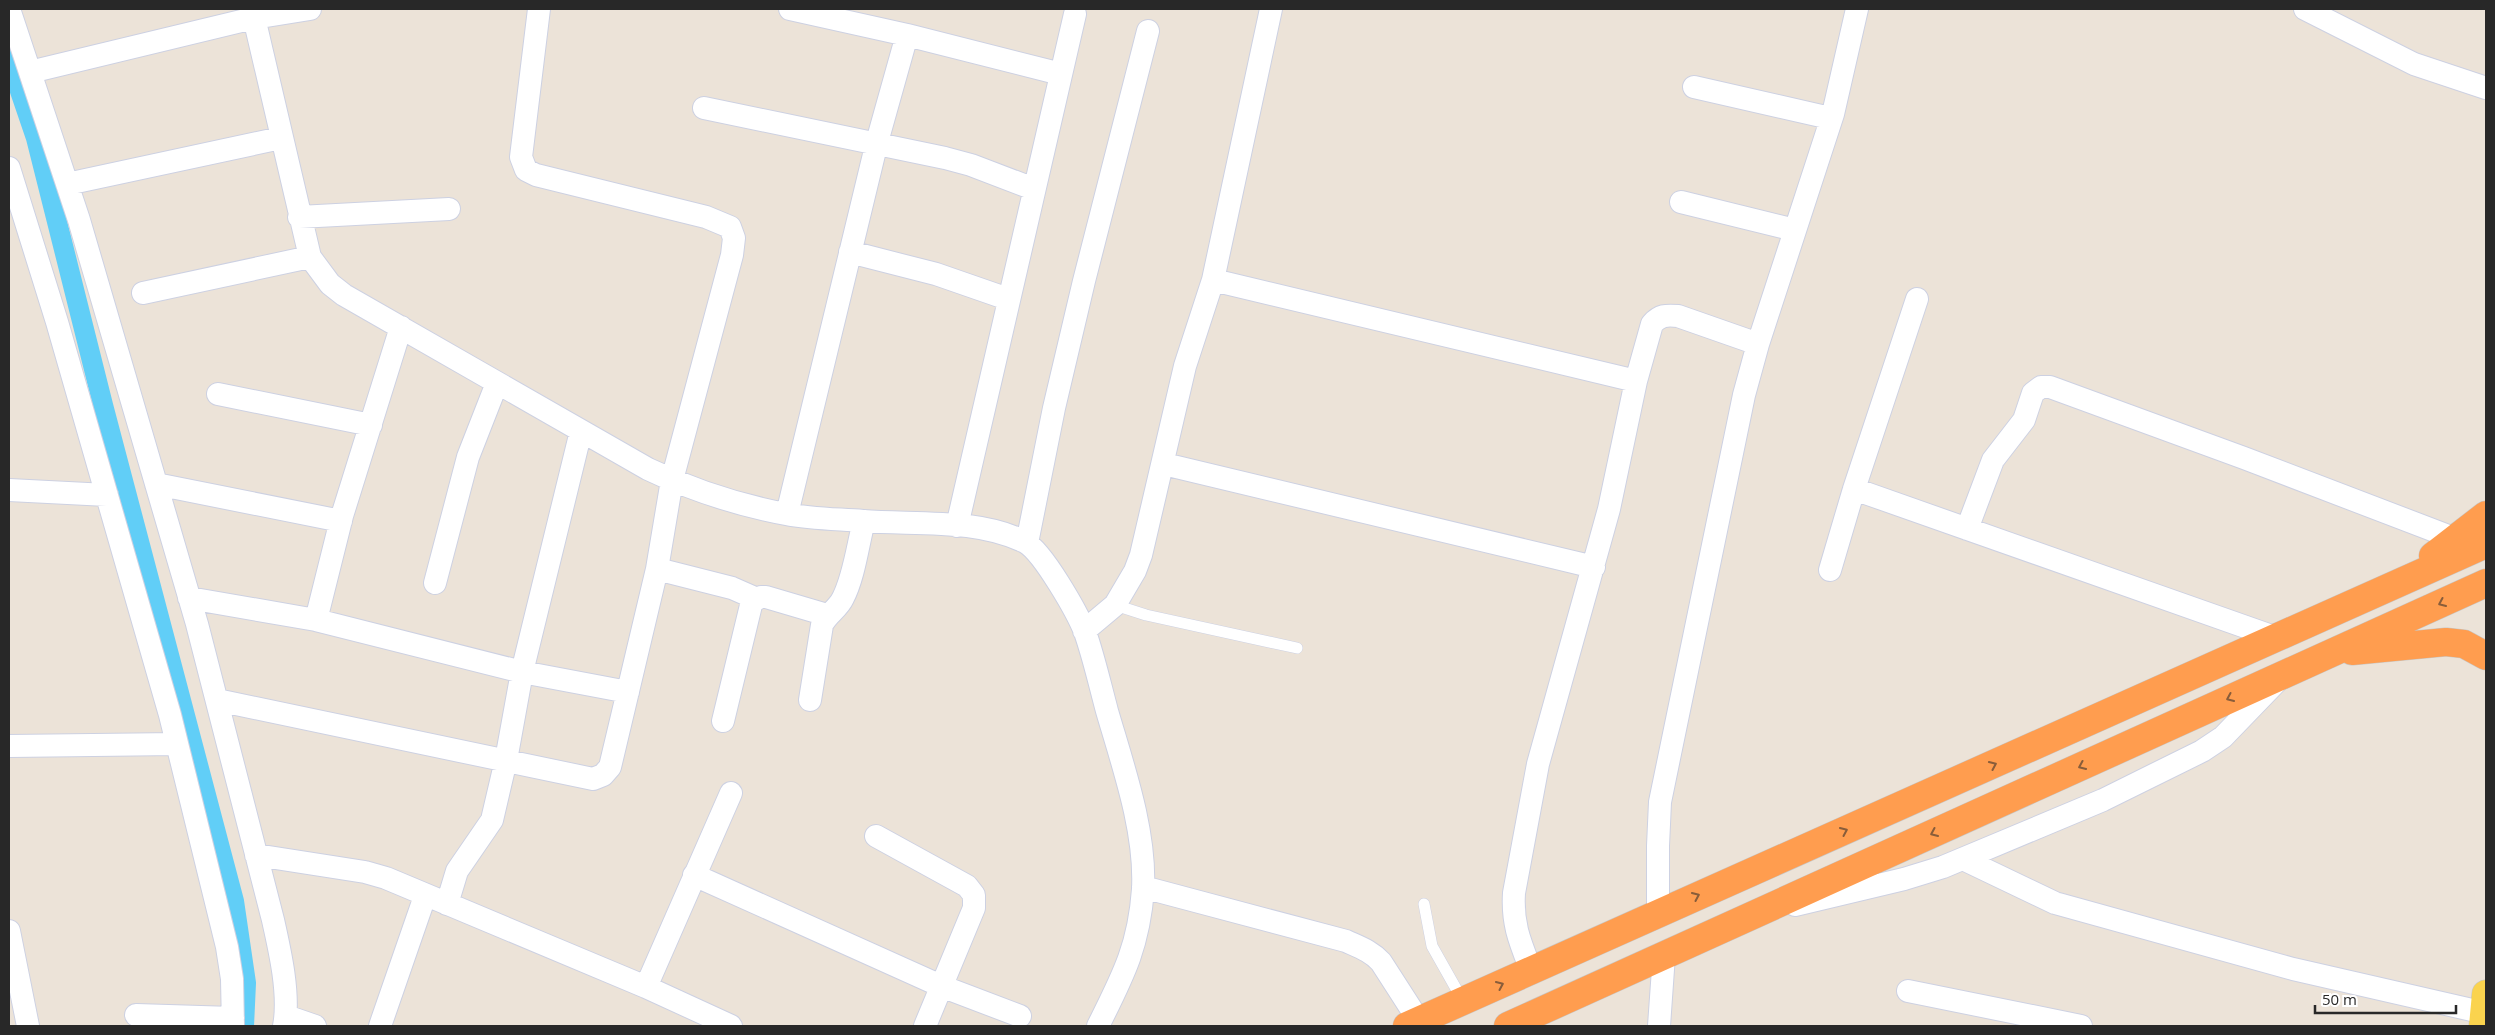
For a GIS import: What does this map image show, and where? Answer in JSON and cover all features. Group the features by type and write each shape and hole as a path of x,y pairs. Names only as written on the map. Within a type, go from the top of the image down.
{"highway":[{"path":"2401,583 2486,516"},
{"path":"1413,1024 2486,544"},
{"path":"1508,1026 2486,583"},
{"path":"2328,654 2446,642 2464,644 2486,656"}],"street":[{"path":"9,9 67,184 189,598 281,957 285,1021 315,1026"},
{"path":"30,72 253,14 310,9"},
{"path":"216,700 594,779 603,775 610,767 657,569 672,480 732,255 734,238 730,227 706,216 536,175 526,170 521,157 539,9"},
{"path":"790,9 907,35 1061,74"},
{"path":"1084,631 1115,605 1135,571 1141,555 1186,366 1213,280 1271,9"},
{"path":"1658,913 1660,802 1729,464 1758,344 1830,118 1857,9"},
{"path":"2305,9 2414,64 2486,88"},
{"path":"253,14 298,217 310,257 330,284 344,294 581,431 672,480 700,492 787,514 864,521 957,526 996,531 1027,543 1041,558 1084,631 1128,783 1140,846 1143,887 1138,932 1130,962 1098,1026"},
{"path":"957,526 1075,14"},
{"path":"1027,543 1054,408 1084,281 1148,31"},
{"path":"787,514 877,142 907,35"},
{"path":"1694,87 1830,118"},
{"path":"704,108 877,142 971,165 1034,189"},
{"path":"67,184 281,138"},
{"path":"9,168 57,322 107,494 177,744 228,947 232,980 233,1022 136,1015"},
{"path":"1681,202 1795,230"},
{"path":"298,217 449,209"},
{"path":"850,252 936,274 1008,299"},
{"path":"144,293 310,257"},
{"path":"1213,280 1636,381"},
{"path":"1830,570 1854,489 1917,299"},
{"path":"1531,970 1515,928 1512,914 1514,893 1538,764 1609,509 1636,381 1652,324 1658,318 1666,315 1678,316 1758,344"},
{"path":"316,620 341,521 401,328"},
{"path":"435,583 468,457 497,383"},
{"path":"1968,529 1993,460 2024,420 2033,393 2041,387 2050,387 2244,458 2456,539"},
{"path":"218,394 371,425"},
{"path":"447,904 457,871 492,820 506,760 522,672 581,431"},
{"path":"1164,464 1594,566"},
{"path":"156,484 341,521"},
{"path":"1854,489 2277,638"},
{"path":"9,490 107,494"},
{"path":"810,700 822,625 827,615 840,603 846,592 864,521"},
{"path":"657,569 732,588 757,598 766,597 827,615"},
{"path":"189,598 316,620 522,672 628,692"},
{"path":"723,721 750,607 757,598"},
{"path":"1752,915 1904,879 1962,859 2103,800 2202,751 2229,731 2285,673"},
{"path":"9,746 177,744"},
{"path":"646,987 731,793"},
{"path":"876,836 967,886 974,895 974,908 925,1026"},
{"path":"256,855 365,872 646,987 731,1026"},
{"path":"1962,859 2055,903 2293,969 2485,1011"},
{"path":"694,875 941,986 1020,1016"},
{"path":"1143,887 1328,936 1364,949 1373,954 1380,962 1413,1024"},
{"path":"380,1026 425,896"},
{"path":"9,930 28,1026"},
{"path":"1659,1026 1664,955"},
{"path":"1908,991 2081,1026"}],"lane":[{"path":"1115,605 1146,615 1297,648"},
{"path":"1424,904 1432,946 1463,1001"}],"waterway":[{"path":"9,59 36,138 103,405 234,901 246,983 244,1026"}]}
